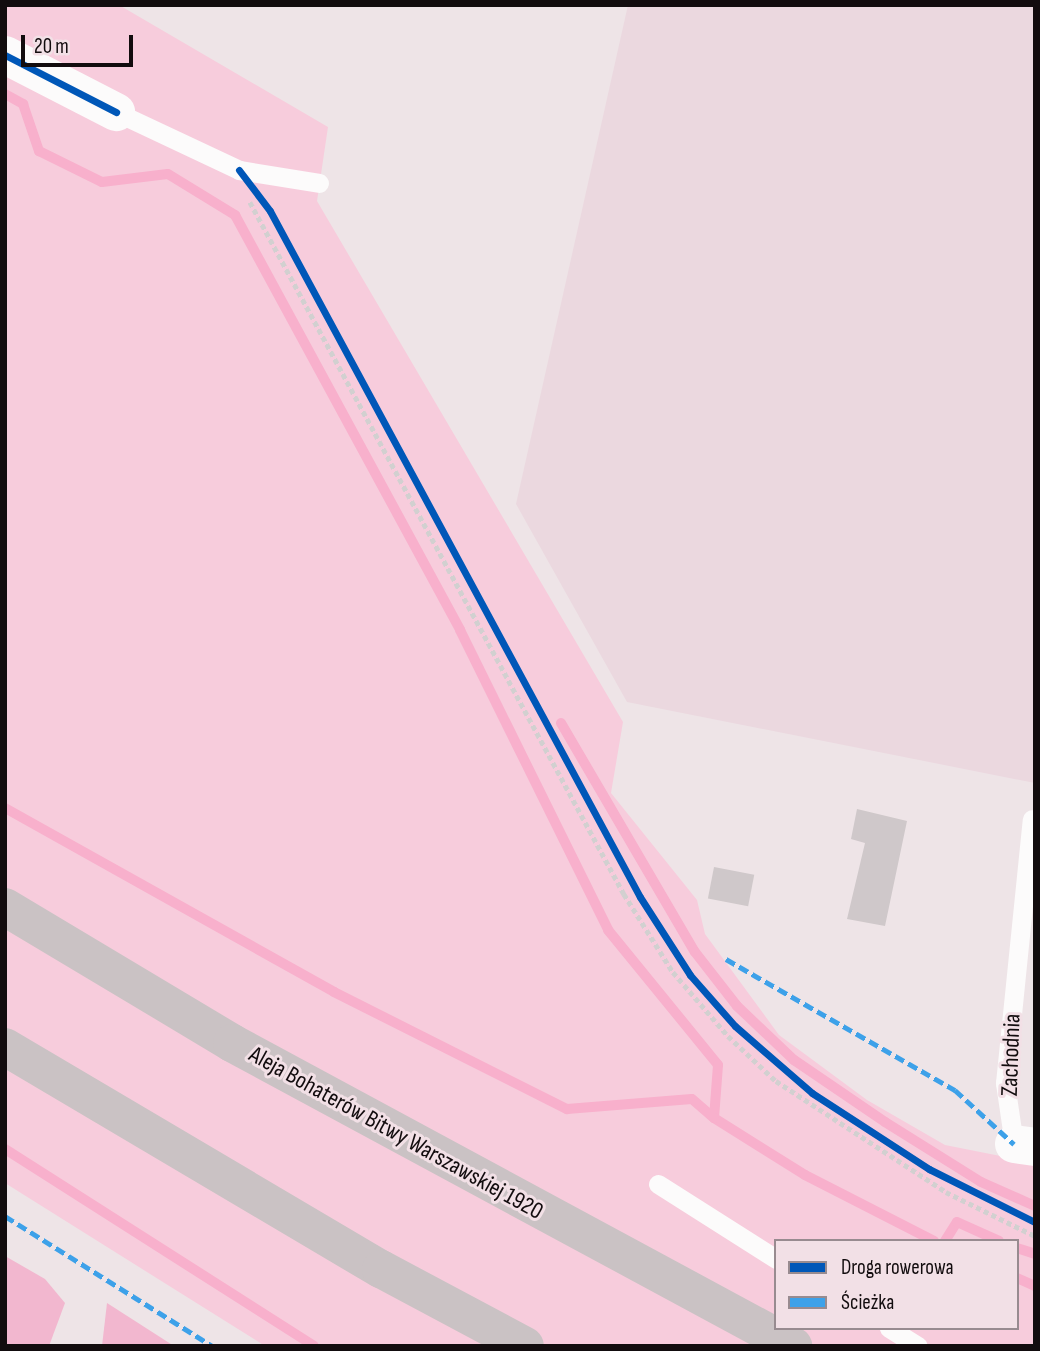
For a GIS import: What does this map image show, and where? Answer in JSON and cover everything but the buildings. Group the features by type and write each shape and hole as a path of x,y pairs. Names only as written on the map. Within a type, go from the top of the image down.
{"highway":[{"name":"Aleja Bohaterów Bitwy Warszawskiej 1920","path":"5,907 232,1043 793,1346"},
{"path":"5,1047 297,1221 525,1346"}],"street":[{"path":"5,55 116,112"}],"lane":[{"path":"116,112 239,170 319,183"},
{"name":"Zachodnia","path":"1025,1146 1005,1083 1032,819"},
{"path":"658,1185 774,1258"},
{"path":"892,1330 918,1346"}],"path":[{"path":"239,170 262,201"},
{"path":"247,198 624,894 673,972 728,1037 776,1081 946,1192 1035,1236"},
{"path":"654,920 727,1017"},
{"path":"792,1077 929,1169 1024,1218"}],"shaded area":[{"path":"5,5 119,5 328,127 317,201 623,722 611,793 697,900 705,934 779,1035 867,1100 945,1145 1035,1163 1035,1346 265,1346 5,1183"},
{"path":"628,5 1035,5 1035,783 627,702 516,504"},
{"path":"5,1256 45,1279 65,1303 49,1346 5,1346"},
{"path":"107,1303 174,1346 102,1346"}],"waterway":[{"path":"5,94 23,104 39,151 102,182 168,174 235,215 460,630 608,930 718,1065 714,1118 805,1175 930,1239"},
{"path":"561,723 695,952 737,1006 794,1060 885,1122 981,1182 1035,1206"},
{"path":"5,808 334,992 567,1109 692,1099 714,1118"},
{"path":"5,1149 314,1346"},
{"path":"946,1239 957,1222 995,1239"},
{"path":"1019,1249 1035,1254"},
{"path":"1019,1279 1035,1286"}],"marked path":[{"path":"726,959 955,1090 1014,1144"},
{"path":"5,1216 212,1346"}],"cycle path":[{"path":"5,55 116,112"},
{"path":"239,170 270,211 640,897 690,975 735,1026 812,1093 929,1169 1035,1222"}]}
